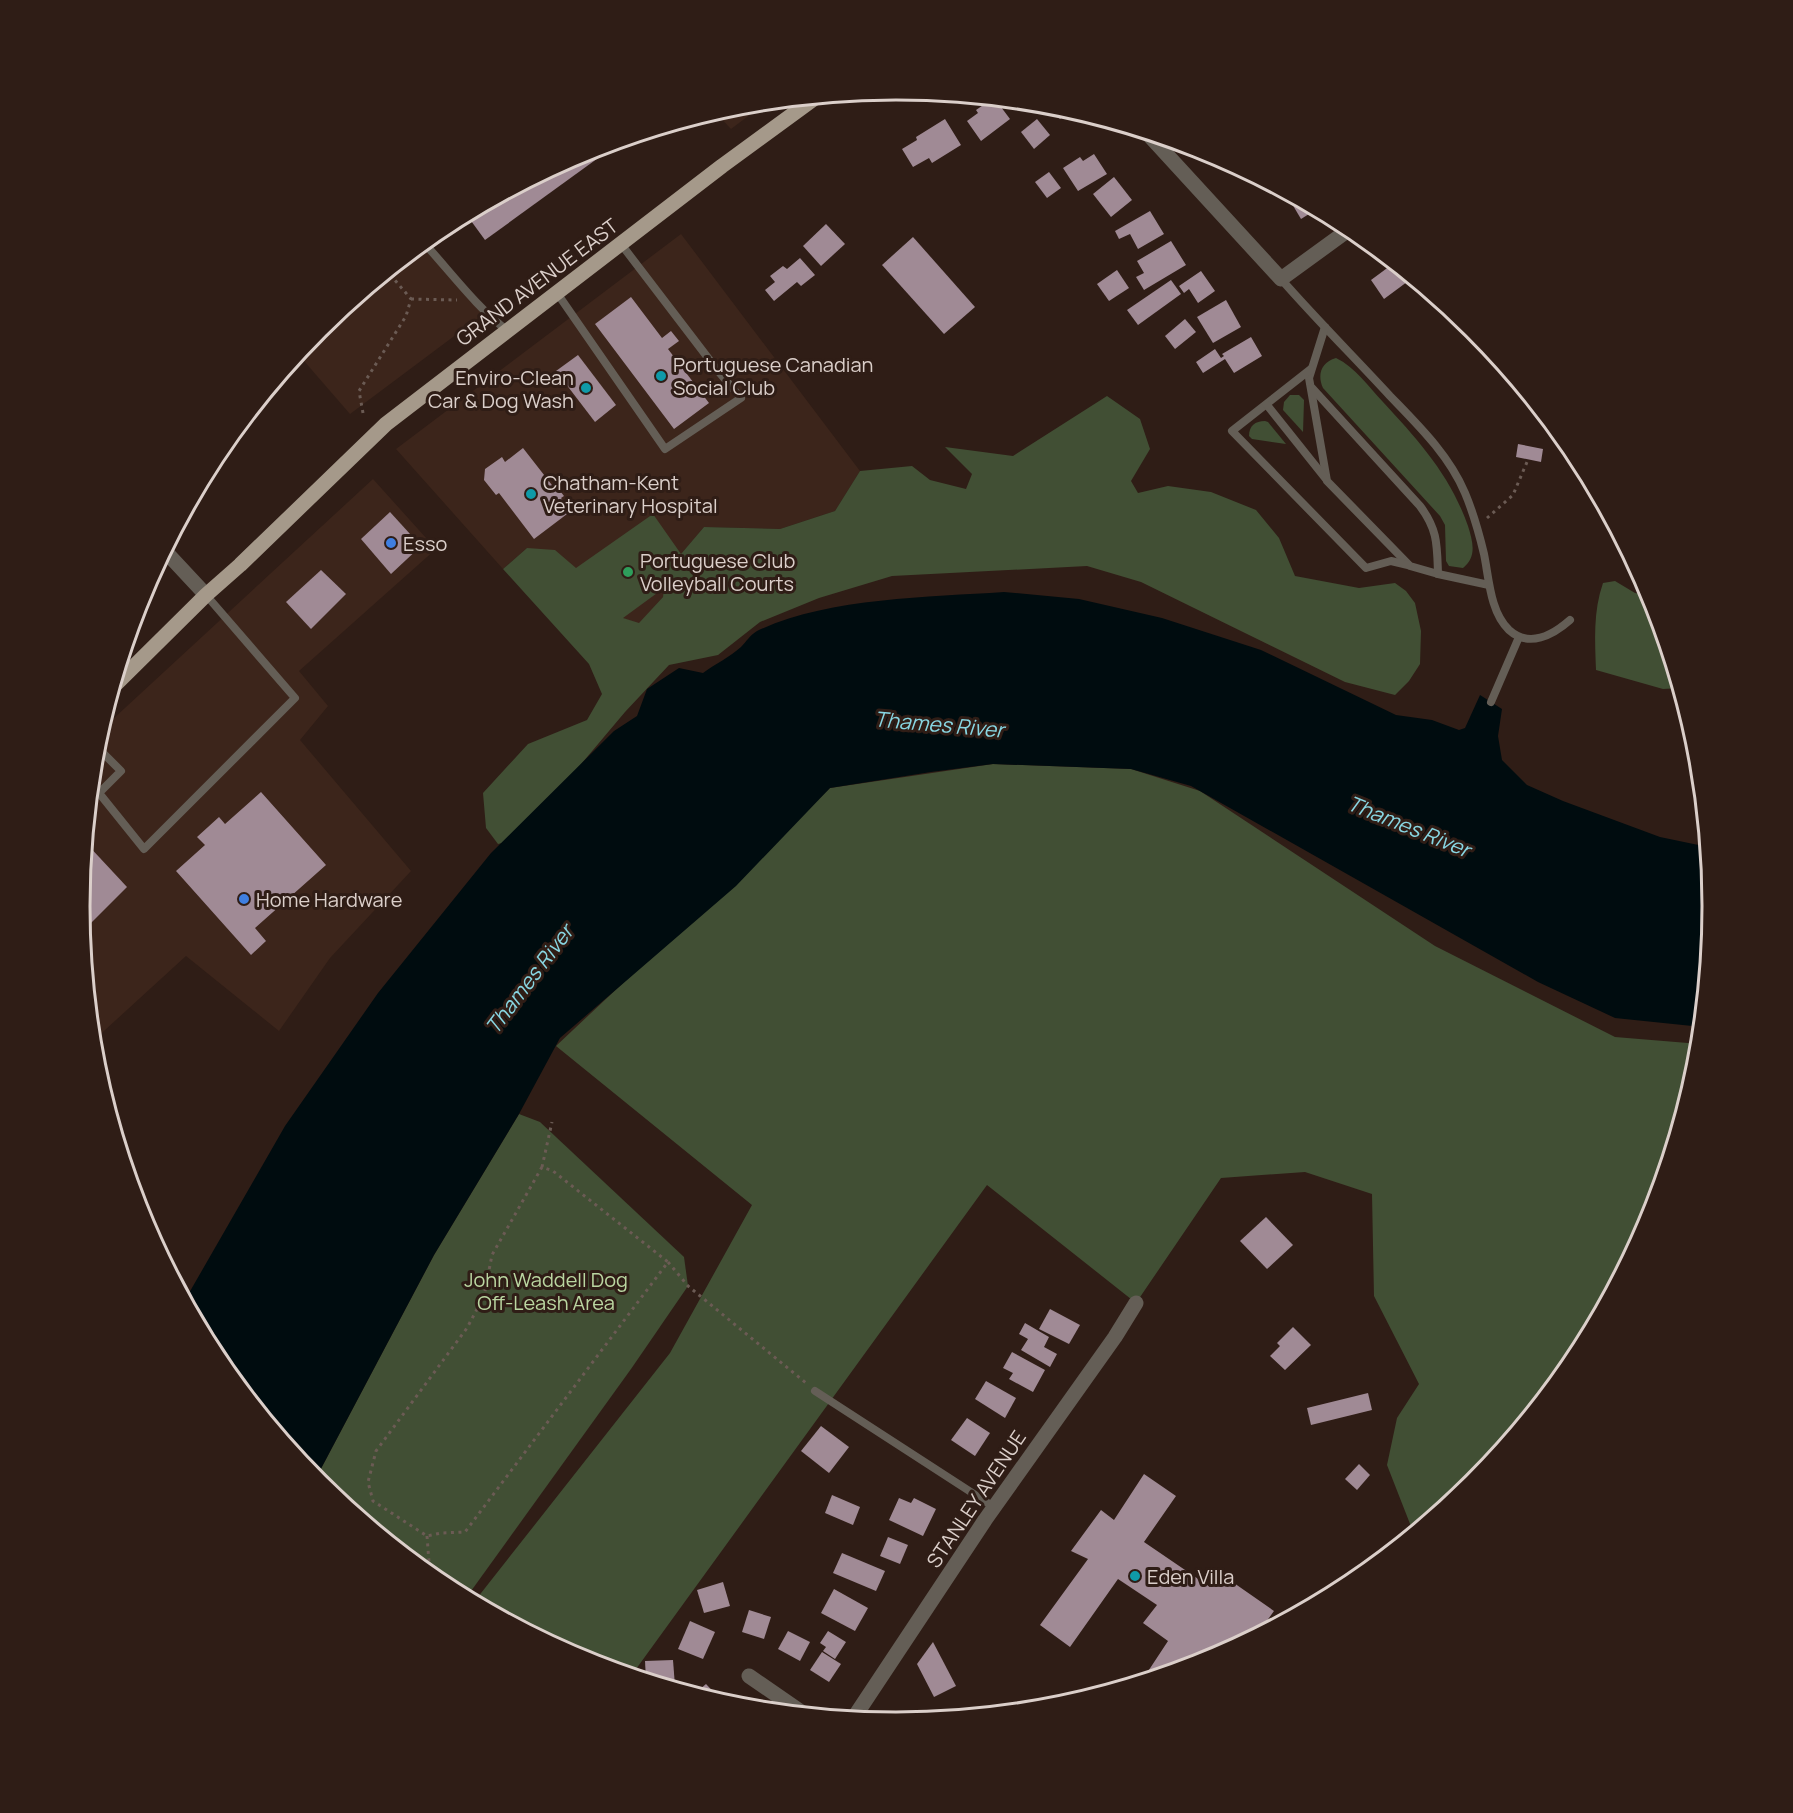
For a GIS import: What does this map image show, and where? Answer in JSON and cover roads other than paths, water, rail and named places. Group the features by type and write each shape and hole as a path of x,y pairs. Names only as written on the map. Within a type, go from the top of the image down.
{"main road":[{"name":"GRAND AVENUE EAST","path":"124,676 386,424 722,165 804,106"}],"street":[{"path":"1156,143 1281,279 1343,235"},
{"path":"170,556 207,595"},
{"name":"STANLEY AVENUE","path":"858,1712 994,1507 1115,1337 1136,1303"},
{"path":"749,1676 793,1706"}],"lane":[{"path":"557,293 665,449 741,398 621,244"},
{"path":"430,249 507,330"},
{"path":"1281,279 1438,448 1463,488 1473,513 1495,605 1508,629 1519,637 1532,639 1545,637 1558,631 1570,620"},
{"path":"1325,327 1309,378 1328,481"},
{"path":"1312,368 1232,431 1366,568 1391,561 1489,585"},
{"path":"1311,388 1429,518 1435,532 1438,574"},
{"path":"1267,405 1328,481 1410,566"},
{"path":"104,754 121,771 99,794 144,849 295,698 207,595"},
{"path":"1491,702 1519,637"},
{"path":"815,1391 994,1507"}],"water":[{"name":"Thames River","path":"1004,592 1079,599 1162,618 1261,650 1396,715 1432,720 1459,730 1465,728 1480,695 1502,709 1498,736 1502,760 1527,785 1660,837 1700,845 1703,906 1701,959 1694,1026 1615,1018 1538,982 1191,786 1131,769 993,764 830,788 736,886 560,1038 519,1114 434,1255 320,1471 257,1397 226,1355 189,1293 285,1126 378,993 491,853 614,731 637,716 647,689 679,668 703,673 737,651 752,634 784,620 845,605"}],"place":[{"name":"Portuguese Canadian Social Club","path":"661,376"},
{"name":"Enviro-Clean Car & Dog Wash","path":"586,388"},
{"name":"Chatham-Kent Veterinary Hospital","path":"531,494"},
{"name":"Esso","path":"391,543"},
{"name":"Portuguese Club Volleyball Courts","path":"628,572"},
{"name":"Home Hardware","path":"244,899"},
{"name":"Eden Villa","path":"1135,1576"}],"park label":[{"name":"John Waddell Dog Off-Leash Area","path":"546,1290"}]}
